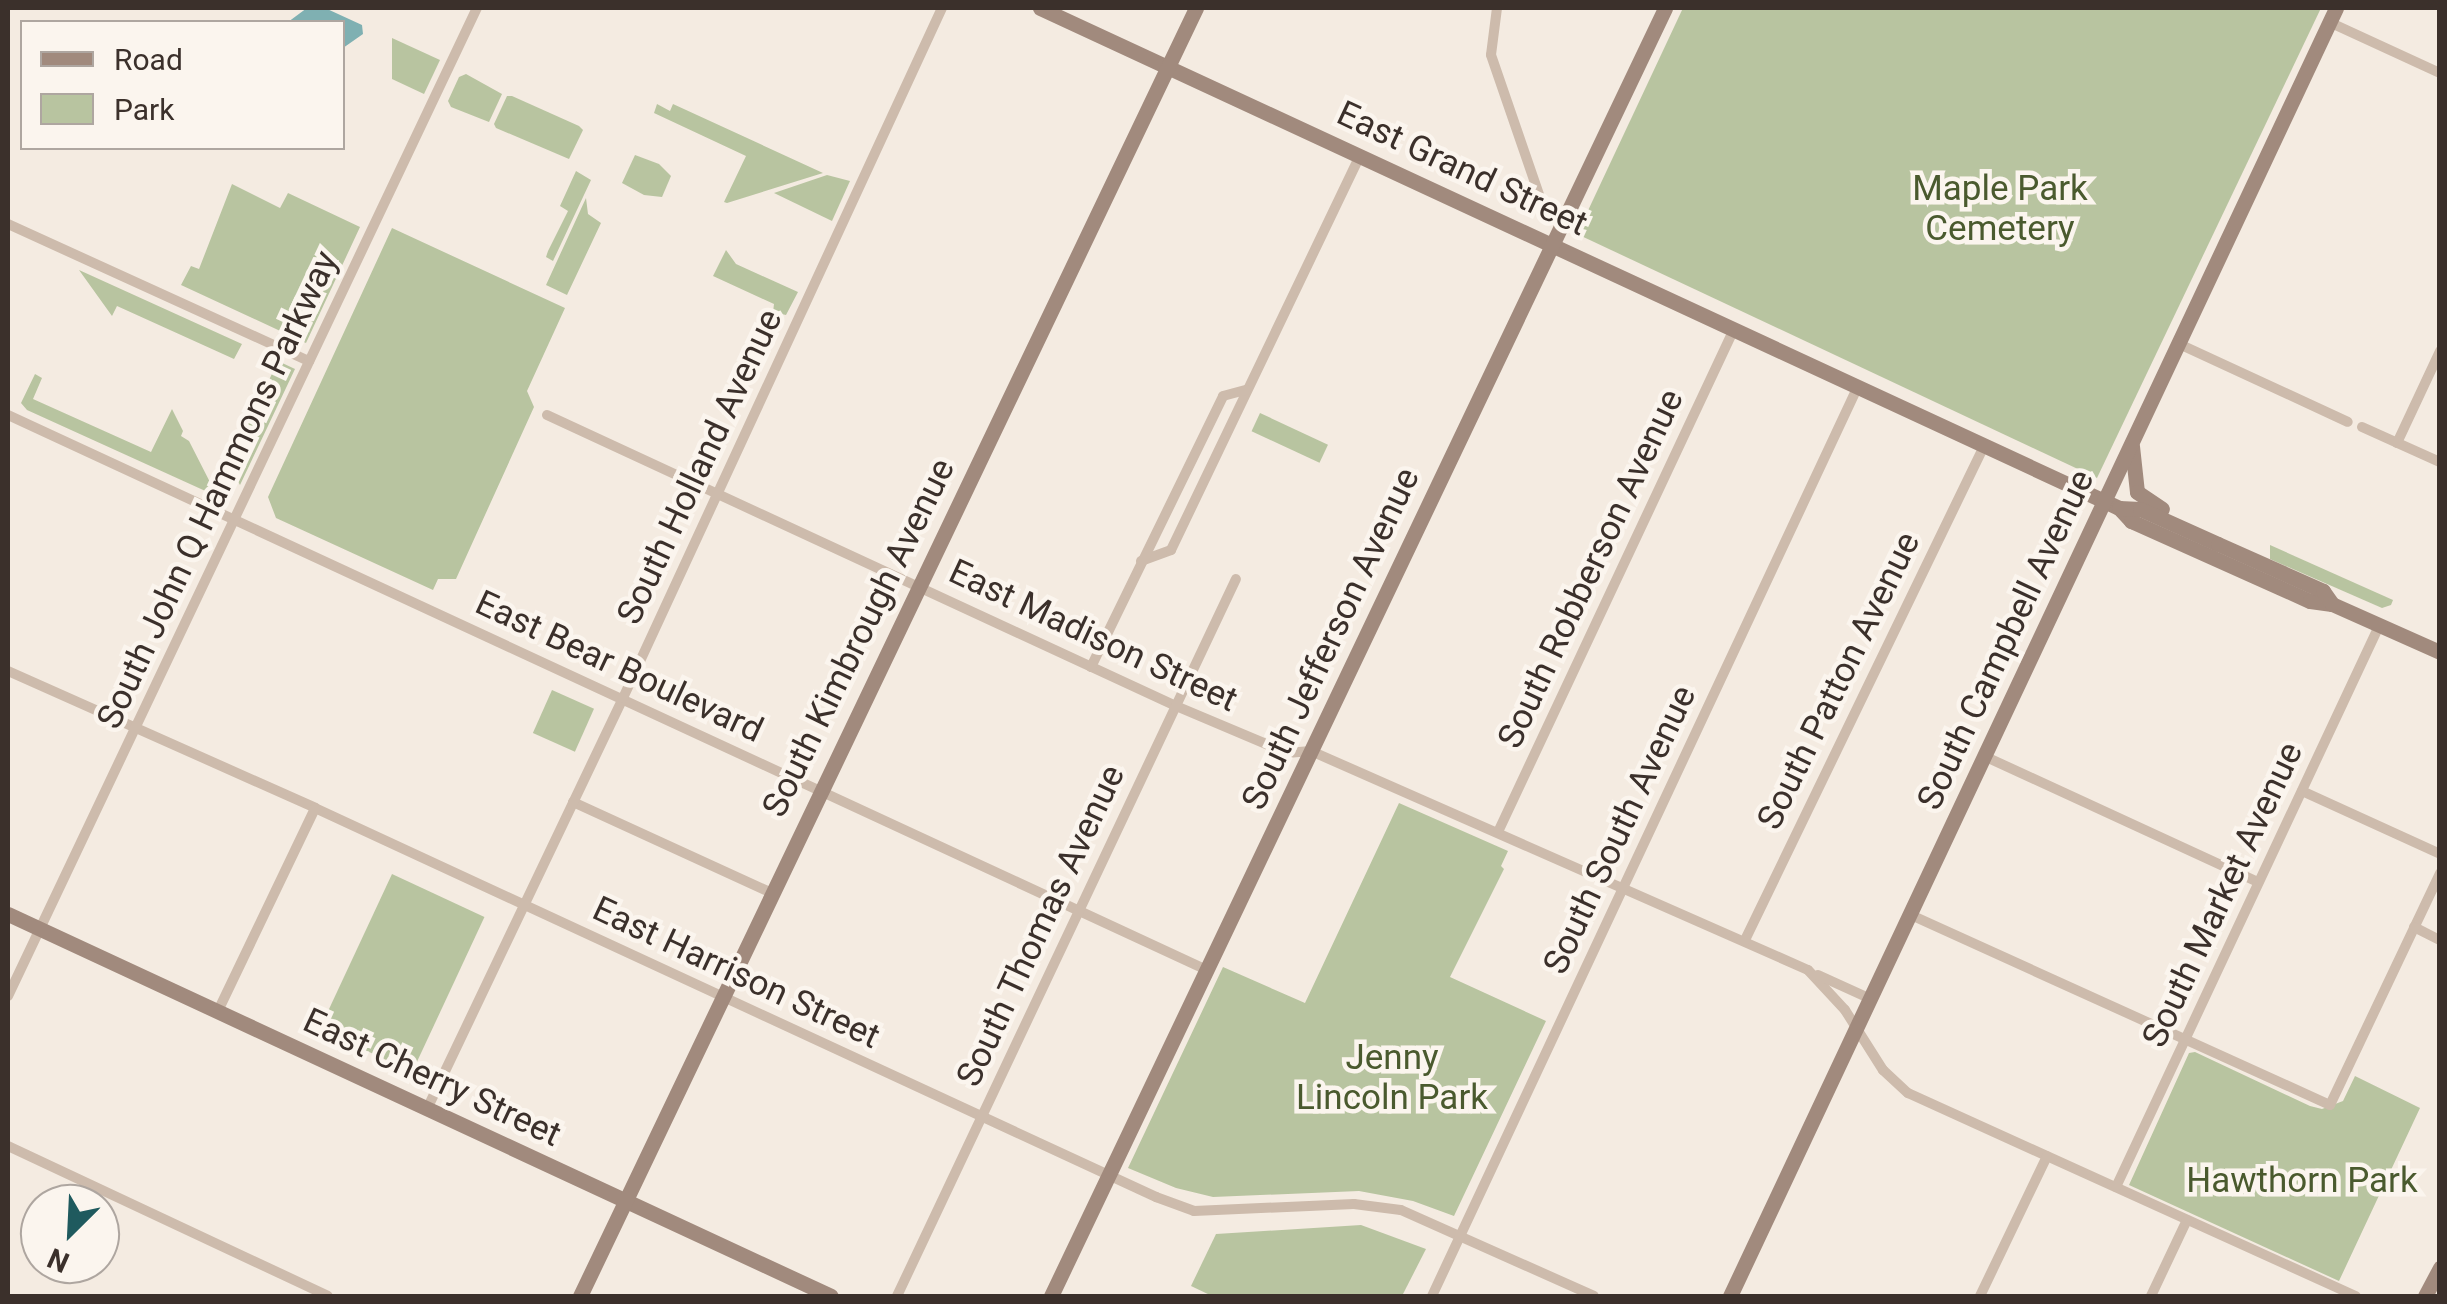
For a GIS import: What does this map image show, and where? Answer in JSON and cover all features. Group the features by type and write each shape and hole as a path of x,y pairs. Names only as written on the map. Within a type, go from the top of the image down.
{"main road":[{"name":"East Grand Street","path":"1040,8 2112,505"},
{"name":"South Kimbrough Avenue","path":"580,1296 1196,8"},
{"name":"South Jefferson Avenue","path":"1051,1296 1665,8"},
{"name":"South Campbell Avenue","path":"1730,1296 1984,756 2112,505 2132,440 2332,15"},
{"path":"2132,440 2137,492 2188,522 2196,534"},
{"path":"2112,505 2140,509 2323,591 2332,604"},
{"path":"2112,505 2131,520 2267,582 2310,601 2332,604 2440,652"},
{"name":"East Cherry Street","path":"8,914 831,1296"},
{"path":"2426,1296 2440,1268"}],"street":[{"name":"South John Q Hammons Parkway","path":"8,996 477,8"},
{"name":"South Holland Avenue","path":"427,1109 623,698 942,8"},
{"path":"1482,8 1496,10 1490,55 1540,197"},
{"path":"2332,15 2440,73"},
{"path":"1141,561 1171,550 1360,154"},
{"path":"8,224 310,361"},
{"name":"South Robberson Avenue","path":"1498,832 1734,329"},
{"path":"2178,343 2348,422"},
{"path":"2397,443 2440,351"},
{"name":"South South Avenue","path":"1432,1296 1858,386"},
{"path":"1091,667 1223,396 1246,390"},
{"name":"East Bear Boulevard","path":"8,415 1207,970"},
{"name":"East Madison Street","path":"547,415 1176,706 1288,754 1311,752 1871,998"},
{"path":"2362,428 2440,462"},
{"name":"South Patton Avenue","path":"1744,940 1984,446"},
{"name":"South Thomas Avenue","path":"897,1296 1236,579"},
{"name":"South Market Avenue","path":"2116,1187 2379,626"},
{"name":"East Harrison Street","path":"8,671 135,732 314,808 1108,1176 1194,1211 1354,1204 1401,1210 1594,1296"},
{"path":"1984,756 2258,882"},
{"path":"2302,791 2440,854"},
{"path":"573,802 772,893"},
{"path":"217,1013 314,808"},
{"path":"1911,916 2330,1106 2440,873"},
{"path":"2414,928 2440,940"},
{"path":"1808,970 1827,988 1883,1070 1908,1093 2356,1296"},
{"path":"8,1146 328,1296"},
{"path":"1980,1296 2047,1156"},
{"path":"2150,1296 2187,1220"}],"green space":[{"name":"Maple Park Cemetery","path":"1683,8 2321,8 2097,478 1577,234"},
{"path":"392,38 440,60 424,94 392,79"},
{"path":"466,74 502,94 489,122 451,107 448,101 459,77"},
{"path":"507,96 583,130 569,159 496,128 494,124"},
{"path":"657,104 670,111 673,104 823,173 724,202 746,156 654,113"},
{"path":"635,155 659,164 671,176 662,197 644,195 622,183"},
{"path":"576,171 591,180 553,261 546,257 568,211 560,206"},
{"path":"827,175 850,181 832,221 774,193"},
{"path":"232,184 280,208 288,193 360,227 306,343 181,285 191,266 199,269"},
{"path":"586,198 588,214 601,223 567,295 546,285"},
{"path":"392,228 565,308 527,391 534,407 456,579 438,579 433,590 276,518 268,497"},
{"path":"726,250 736,264 798,292 786,315 773,312 774,304 713,276"},
{"path":"79,270 242,344 234,359 117,306 112,316"},
{"path":"278,361 295,369 240,485 224,458 234,454"},
{"path":"35,374 42,378 33,399 151,452 172,409 183,431 181,436 189,441 215,492 212,494 27,410 21,403"},
{"path":"1260,413 1328,445 1320,463 1252,431"},
{"path":"2270,545 2393,600 2391,605 2382,608 2270,559"},
{"path":"552,690 594,709 575,752 533,733"},
{"name":"Jenny Lincoln Park","path":"1399,803 1508,851 1501,866 1504,869 1450,977 1546,1021 1454,1216 1413,1201 1359,1191 1213,1197 1176,1188 1128,1168 1223,967 1305,1003"},
{"path":"392,874 484,917 412,1072 320,1029"},
{"name":"Hawthorn Park","path":"2195,1052 2322,1109 2343,1101 2355,1076 2420,1108 2339,1281 2129,1185 2189,1053"},
{"path":"1361,1225 1426,1249 1402,1296 1212,1296 1191,1286 1216,1234"}],"water":[{"path":"307,8 325,8 362,25 363,34 345,47 345,20 291,20"}]}
